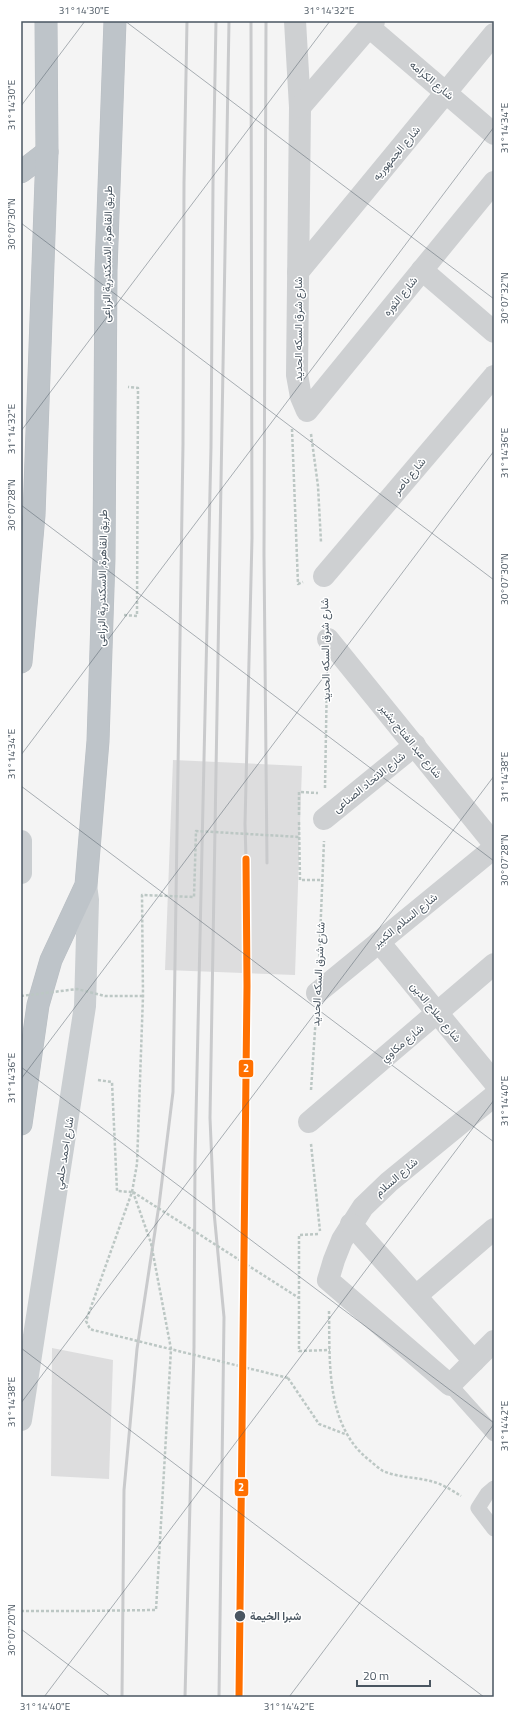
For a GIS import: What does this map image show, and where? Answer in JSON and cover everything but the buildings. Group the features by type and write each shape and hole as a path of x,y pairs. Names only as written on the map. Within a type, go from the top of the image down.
{"highway":[{"path":"21,662 34,515 47,152 46,21"},
{"name":"طريق القاهرة, الاسكندرية الزراعى","path":"21,1124 38,1005 51,960 86,885 98,733 104,558 106,270 115,21"},
{"path":"21,172 47,152"}],"main road":[{"path":"21,841 21,873"},
{"name":"شارع احمد حلمي","path":"21,1420 76,1077 85,1006 88,900 86,885"}],"street":[{"name":"شارع شرق السكه الحديد","path":"295,21 300,108 298,272 299,418"},
{"path":"300,108 372,24"},
{"name":"شارع الكرامه","path":"372,24 494,134"},
{"name":"شارع الجمهوريه","path":"298,272 494,34"},
{"name":"شارع الثوره","path":"299,418 494,182"},
{"path":"422,270 494,332"},
{"name":"شارع ناصر","path":"324,576 494,376"},
{"name":"شارع عبد الفتاح بشير","path":"328,639 493,841"},
{"name":"شارع الاتحاد الصناعى","path":"324,819 414,745"},
{"name":"شارع السلام الكبير","path":"317,993 379,942 493,841"},
{"name":"شارع صلاح الدين","path":"379,942 494,1082"},
{"name":"شارع مكاوي","path":"309,1122 494,964"},
{"name":"شارع السلام","path":"328,1280 336,1253 351,1224 363,1207 380,1190 494,1096"},
{"path":"351,1224 474,1361"},
{"path":"416,1296 494,1229"},
{"path":"328,1280 450,1385 494,1341"}],"lane":[{"path":"450,1385 494,1434"},
{"path":"494,1488 487,1494 478,1508 494,1529"}],"path":[{"path":"137,616 138,388"},
{"name":"شارع شرق السكه الحديد","path":"299,418 310,421 318,486 328,639 325,793 299,792 300,837"},
{"path":"298,584 299,418"},
{"name":"شارع شرق السكه الحديد","path":"299,1298 299,1235 320,1234 309,1122 317,993 324,819"},
{"path":"322,880 300,880 300,837 196,831 194,896 142,895 143,996 137,1164 132,1192 86,1321 90,1329 288,1378 319,1424 345,1434"},
{"path":"21,996 77,989 105,996 143,996"},
{"path":"76,1077 112,1082 117,1191 132,1192 299,1298 299,1351 330,1350"},
{"path":"21,1611 156,1610 171,1349 151,1243 132,1192"},
{"path":"328,1280 330,1372 335,1403 345,1434 362,1454 383,1471 404,1477 434,1482 452,1490 478,1508"}],"railway":[{"path":"122,1697 124,1490 137,1349 159,1205 173,1092 183,444 184,183 187,21"},
{"path":"185,1697 194,1347 195,1161 211,447 216,21"},
{"path":"219,1697 224,1317 214,1212 210,1118 229,21"},
{"path":"246,859 245,824 252,538 251,21"},
{"path":"266,21 264,555 267,863"}],"transit line":[{"name":"2","path":"239,1697 247,986 246,859"}],"place":[{"name":"شبرا الخيمة","path":"240,1616"}]}
